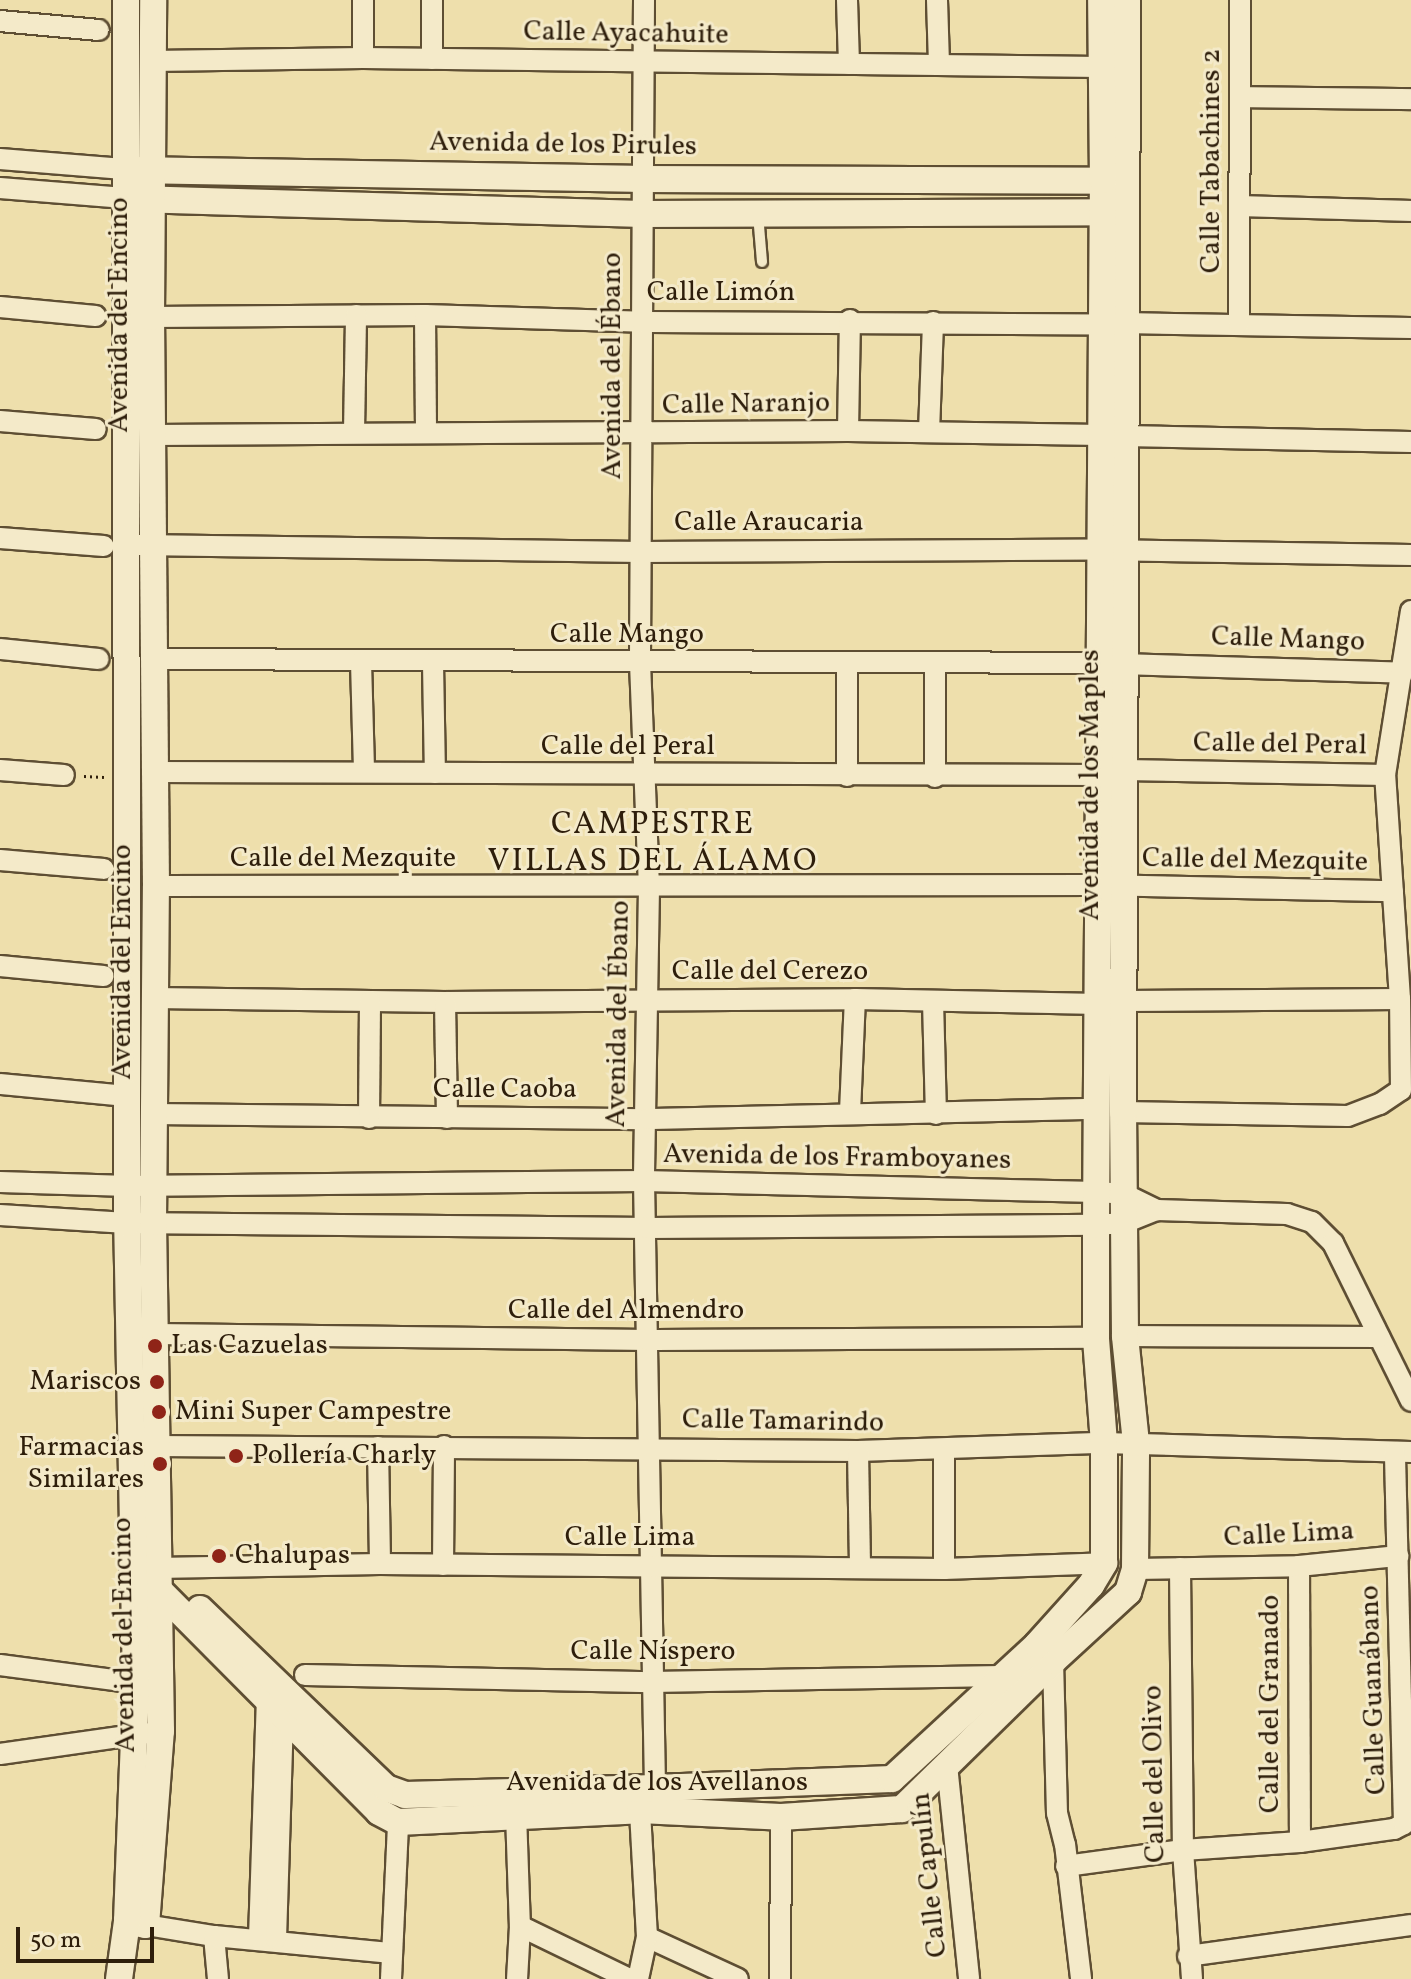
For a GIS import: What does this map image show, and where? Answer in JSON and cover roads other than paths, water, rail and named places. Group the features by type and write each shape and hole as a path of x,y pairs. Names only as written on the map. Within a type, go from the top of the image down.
{"street":[{"name":"Avenida del Encino","path":"126,0 124,169 128,778 141,1185 145,1567 161,1731 137,1923"},
{"name":"Avenida del Encino","path":"141,1185 153,1114 156,886 154,659 128,545 152,435 153,0"},
{"path":"363,0 363,58"},
{"path":"432,0 432,59"},
{"name":"Avenida del Ébano","path":"638,1979 647,1937 652,1682 648,1228 644,1181 649,888 640,663 644,0"},
{"path":"847,0 849,64"},
{"path":"937,0 939,65"},
{"name":"Avenida de los Maples","path":"1101,0 1100,67 1115,180"},
{"name":"Avenida de los Maples","path":"1111,664 1125,551 1112,436 1112,324 1115,180 1127,0"},
{"name":"Calle Tabachines 2","path":"1239,323 1240,0"},
{"path":"0,21 99,30"},
{"name":"Calle Ayacahuite","path":"152,61 363,58 642,64 1100,67"},
{"path":"1241,97 1411,99"},
{"name":"Avenida de los Pirules","path":"0,159 151,172 642,179 1115,180"},
{"path":"0,188 151,200 641,214 1114,212"},
{"path":"1240,206 1411,211"},
{"path":"0,307 96,316"},
{"path":"354,432 356,315"},
{"path":"425,315 426,432"},
{"name":"Calle Limón","path":"151,317 425,315 642,322 1239,323 1411,328"},
{"path":"848,431 850,320"},
{"path":"929,432 933,322"},
{"path":"0,421 96,429"},
{"name":"Calle Naranjo","path":"152,435 354,432 641,435 848,431 1411,442"},
{"name":"Avenida de los Maples","path":"1112,436 1099,550 1111,664 1112,1002 1123,1112 1125,1336 1136,1443 1135,1569"},
{"name":"Calle Araucaria","path":"0,538 128,545 641,552 1099,550 1411,555"},
{"path":"1123,1112 1348,1116 1380,1104 1401,1090 1400,999 1385,775 1411,611"},
{"path":"0,649 98,659"},
{"name":"Calle Mango","path":"154,659 433,663 1111,664 1403,673"},
{"path":"361,662 364,772"},
{"path":"433,663 435,773"},
{"path":"847,665 847,776"},
{"path":"935,665 935,777"},
{"path":"0,770 64,775"},
{"name":"Calle del Peral","path":"155,772 935,777 1112,772 1385,775"},
{"path":"0,860 104,869"},
{"name":"Calle del Mezquite","path":"156,886 1110,886 1393,891"},
{"path":"0,966 104,976"},
{"name":"Calle del Cerezo","path":"154,998 370,1002 1400,999"},
{"path":"850,1112 855,999"},
{"path":"933,1001 936,1114"},
{"path":"369,1118 370,1002"},
{"path":"445,1002 447,1118"},
{"name":"Avenida de los Maples","path":"1104,1563 1104,1443 1096,1338 1096,1109 1112,1002"},
{"path":"0,1084 116,1095"},
{"name":"Calle Caoba","path":"153,1114 647,1119 850,1112 936,1114 1096,1109"},
{"name":"Avenida de los Framboyanes","path":"0,1182 141,1185 644,1181 1097,1192 1124,1194 1157,1210"},
{"name":"Avenida de los Framboyanes","path":"0,1215 140,1222 648,1228 1096,1225 1124,1223 1157,1210 1287,1214 1312,1222 1333,1243 1411,1401"},
{"name":"Avenida del Encino","path":"137,1923 136,1683 155,1446 156,1334 140,1222"},
{"name":"Calle del Almendro","path":"156,1334 648,1340 1096,1338"},
{"path":"1125,1336 1379,1337"},
{"name":"Calle Tamarindo","path":"155,1446 944,1451 1136,1443 1403,1452"},
{"path":"443,1565 444,1446"},
{"path":"378,1447 380,1564"},
{"path":"858,1451 860,1567"},
{"path":"944,1451 944,1569"},
{"name":"Calle Guanábano","path":"1066,1866 1183,1850 1300,1842 1394,1829 1404,1824 1398,1556 1403,1452"},
{"name":"Calle Lima","path":"1135,1569 1299,1566 1398,1556"},
{"name":"Calle Lima","path":"145,1567 380,1564 944,1569 1104,1563"},
{"name":"Avenida de los Avellanos","path":"145,1567 386,1788 405,1795 648,1799 781,1817 902,1809 947,1765 1045,1653 1104,1563"},
{"name":"Calle del Granado","path":"1299,1566 1300,1842"},
{"path":"145,1567 275,1710 379,1812 398,1822 389,1953 391,1979"},
{"name":"Calle del Olivo","path":"1180,1568 1183,1850 1192,1979"},
{"name":"Avenida de los Avellanos","path":"398,1822 892,1779 1002,1676 1045,1653 1128,1592 1135,1569"},
{"path":"1045,1653 1057,1813 1081,1979"},
{"path":"0,1665 136,1683"},
{"name":"Calle Níspero","path":"305,1675 652,1682 1002,1676"},
{"path":"268,1938 275,1710"},
{"path":"0,1754 161,1731"},
{"name":"Calle Capulín","path":"947,1765 969,1979"},
{"path":"516,1814 520,1926 517,1979"},
{"path":"780,1979 781,1817"},
{"path":"119,1979 137,1923 214,1936 268,1938 389,1953"},
{"path":"1188,1956 1411,1925"},
{"path":"520,1926 629,1979"},
{"path":"214,1936 218,1979"},
{"path":"647,1937 738,1979"}],"lane":[{"path":"758,214 762,262"}],"place":[{"name":"Las Cazuelas","path":"155,1346"},
{"name":"Mariscos","path":"157,1382"},
{"name":"Mini Super Campestre","path":"159,1412"},
{"name":"Pollería Charly","path":"236,1456"},
{"name":"Farmacias Similares","path":"160,1464"},
{"name":"Chalupas","path":"219,1556"}],"district":[{"name":"CAMPESTRE VILLAS DEL ÁLAMO","path":"653,844"}]}
